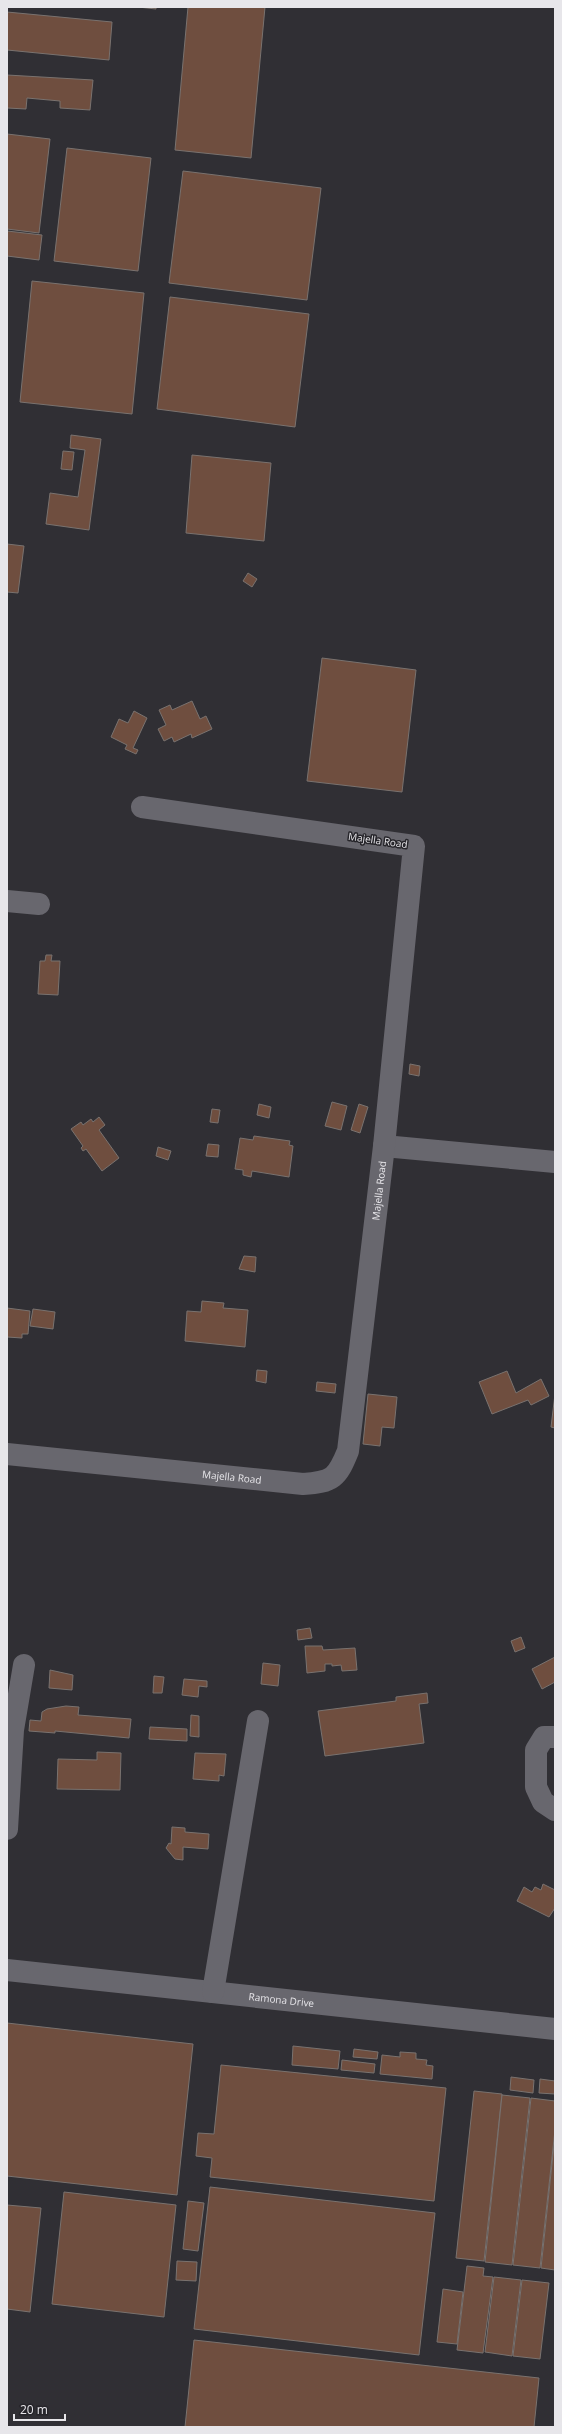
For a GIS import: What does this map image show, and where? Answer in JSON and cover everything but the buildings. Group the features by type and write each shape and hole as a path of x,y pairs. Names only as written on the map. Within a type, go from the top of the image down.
{"street":[{"name":"Majella Road","path":"7,1454 303,1484 323,1483 339,1472 348,1451 384,1146 414,846 142,807"},
{"path":"7,901 39,904"},
{"path":"384,1146 555,1162"},
{"path":"7,1829 13,1730 24,1665"},
{"path":"213,1992 258,1721"},
{"path":"555,1737 544,1738 536,1750 536,1787 543,1802 555,1810"},
{"name":"Ramona Drive","path":"7,1970 555,2029"}]}
